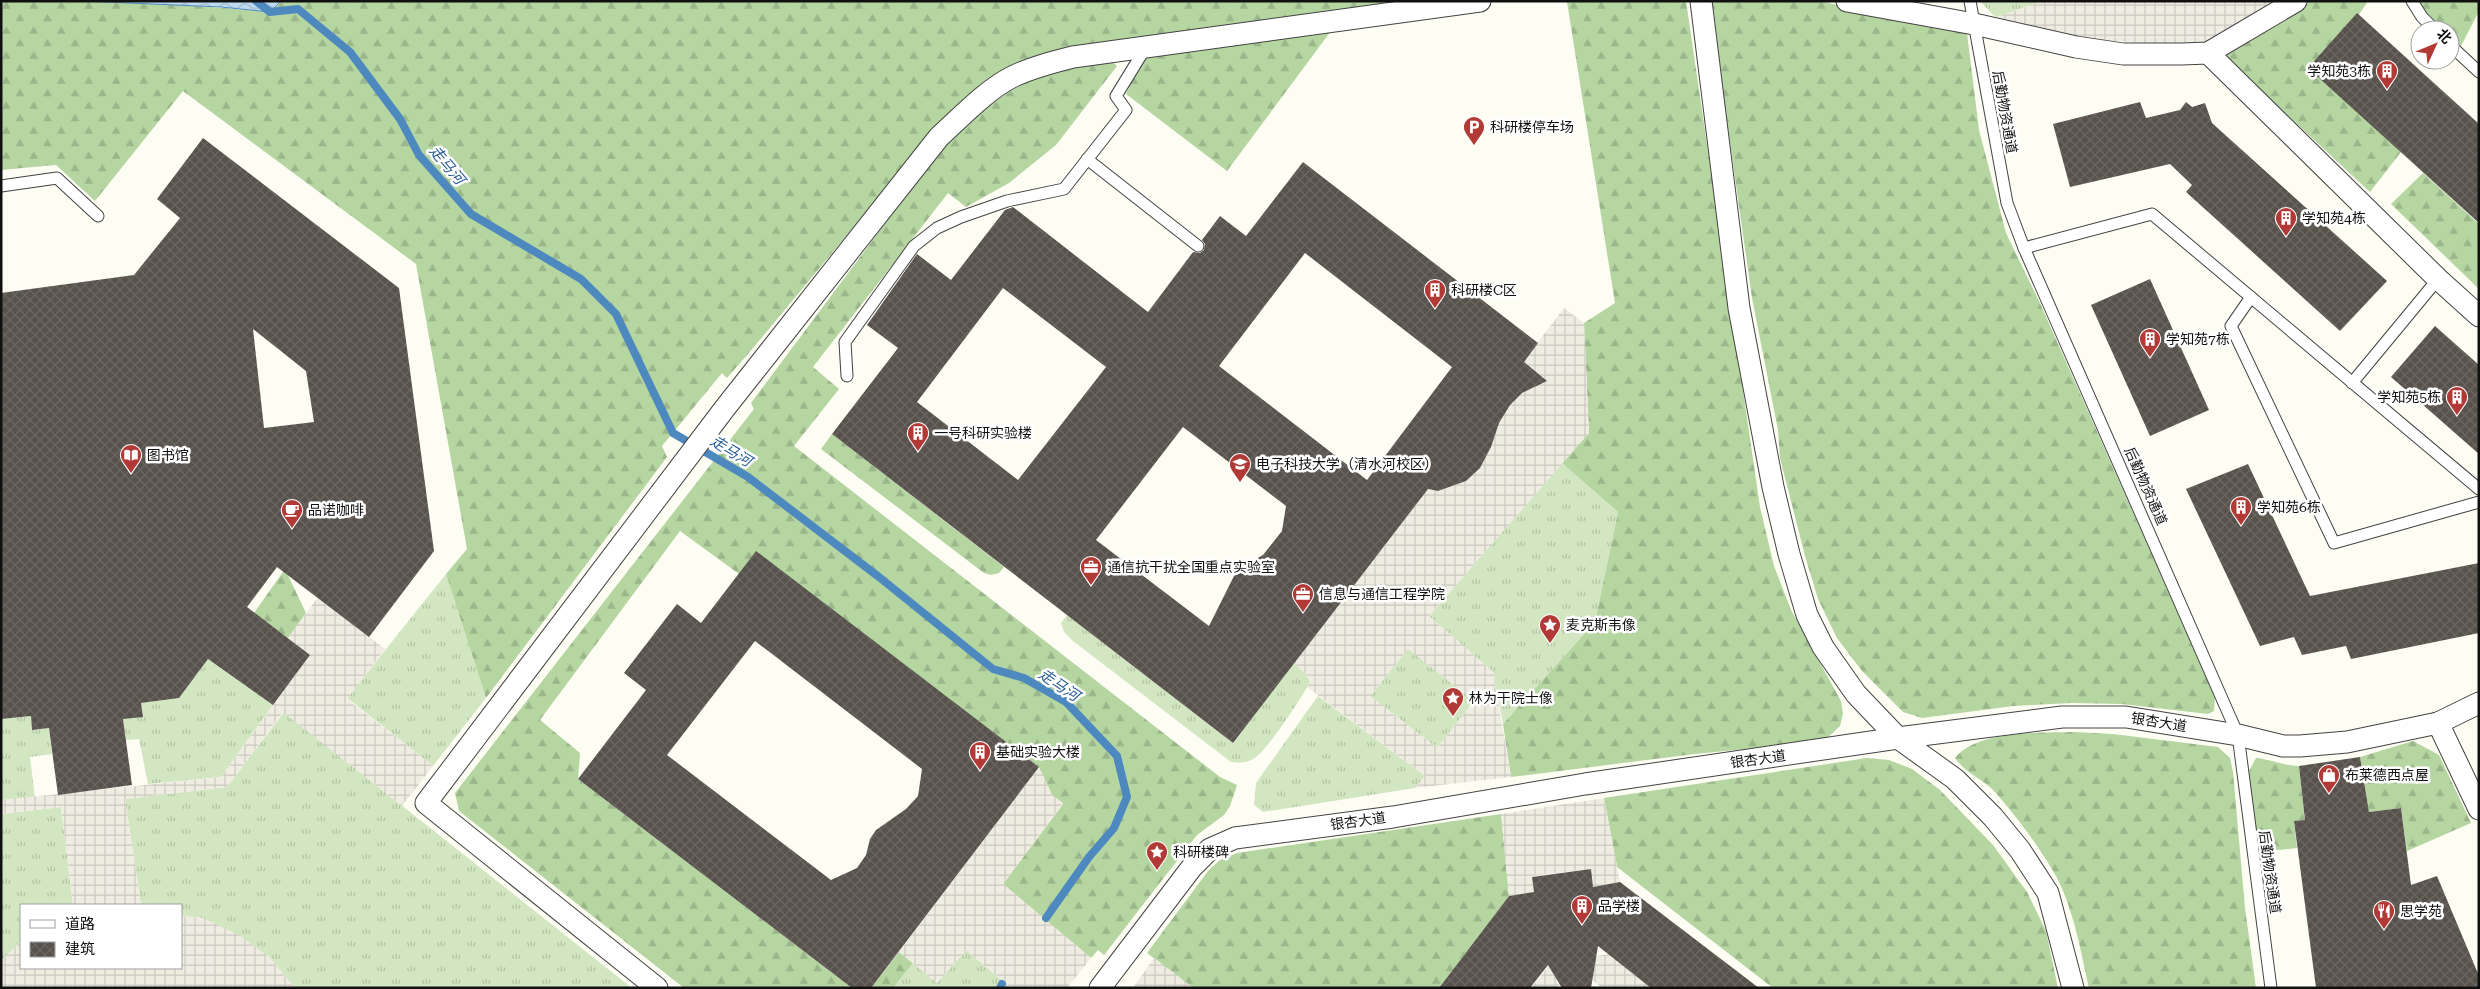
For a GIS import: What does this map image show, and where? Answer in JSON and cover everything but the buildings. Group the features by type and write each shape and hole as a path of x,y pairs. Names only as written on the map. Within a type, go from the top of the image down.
{"street":[{"path":"657,988 426,803 724,408 939,137 975,104 1012,77 1042,64 1073,57 1480,1"},
{"path":"1701,1 1739,308 1765,436 1773,487 1789,554 1807,615 1823,647 1856,694 1898,738 1954,780 1993,817 2020,850 2048,893 2073,988"},
{"path":"1848,1 1974,24 2076,47 2123,54 2208,53 2296,1"},
{"path":"2208,53 2438,279 2479,316"},
{"name":"银杏大道","path":"1100,988 1192,867 1210,849 1235,838 1394,816 1585,784 1898,738 2062,717 2126,717 2238,735 2283,746 2300,746 2347,742 2438,723 2479,703"},
{"path":"2438,723 2479,810"}],"lane":[{"name":"后勤物资通道","path":"1970,1 2007,203 2024,248 2238,735 2246,815 2271,988"},
{"path":"2412,1 2425,20"},
{"path":"847,376 845,342 914,246 937,228 961,217 1007,201 1064,189 1126,110 1116,96 1146,47"},
{"path":"2460,54 2479,72"},
{"path":"1087,159 1198,246"},
{"path":"1,186 57,178 98,216"},
{"path":"2024,248 2152,214 2479,489"},
{"path":"2352,383 2438,279"},
{"path":"2251,298 2231,326 2334,543 2479,502"}],"green space":[{"path":"1,1 136,3 270,12 281,1 1421,1 1070,48 1035,56 1002,73 935,129 727,378 722,373 662,446 667,457 486,698 446,574 467,549 416,264 183,91 95,201 56,165 1,170"},
{"path":"1686,1 1760,507 1774,566 1791,610 1841,701 1843,713 1840,726 1824,741 1695,754 1511,777 1503,724 1595,622 1618,512 1562,463 1589,433 1584,323 1615,303 1567,2"},
{"path":"1710,1 1819,1 1967,33 1979,130 2006,233 2039,301 2215,697 2214,711 2208,714 2122,704 2072,703 2013,706 1922,718 1903,712 1862,671 1837,638 1818,599 1780,458 1778,430 1752,298"},
{"path":"1980,1 2043,1 1997,17"},
{"path":"2309,1 2368,1 2324,68 2401,152 2370,192 2222,54"},
{"path":"2419,1 2479,1 2479,11 2461,46 2460,20 2431,20"},
{"path":"1331,31 1227,171 1126,94 1144,56"},
{"path":"1110,60 1117,66 1056,145 1009,183 966,207 948,193 813,367 839,389 794,446 1220,777 1237,785 1230,806 1224,815 1197,835 1104,955 1098,950 1091,958 1003,884 1063,804 1052,795 1039,767 739,574 680,531 540,720 580,753 578,779 852,988 684,988 459,811 455,793 754,409 751,403 943,146 991,104 1017,87 1046,74"},
{"path":"2423,173 2479,224 2479,289 2391,204"},
{"path":"832,434 1004,567 999,573 991,575 984,573 821,449"},
{"path":"1562,463 1618,512 1595,622 1503,724 1493,672 1429,616"},
{"path":"285,569 306,613 288,638 254,613"},
{"path":"446,574 486,698 433,766 347,698"},
{"path":"1067,615 1233,743 1294,663 1306,674 1310,682 1285,721 1262,751 1248,761 1231,762 1073,641 1064,632 1061,623"},
{"path":"1408,648 1474,701 1437,748 1370,696"},
{"path":"208,659 273,705 221,777 148,784 139,739 126,740 123,719 141,703 179,698"},
{"path":"1318,696 1425,776 1415,788 1263,812 1254,805 1256,783"},
{"path":"284,712 632,988 295,988 269,957 203,918 182,916 182,904 141,904 125,799 227,787"},
{"path":"31,716 32,730 49,728 52,754 30,757 35,798 1,800 1,719"},
{"path":"2074,732 2113,734 2218,747 2230,758 2233,772 2245,908 2256,988 2089,988 2068,904 2051,867 1995,792 1964,768 1955,758 1965,749 1978,742 1993,738 2028,733"},
{"path":"2413,741 2439,755 2471,823 2407,851 2401,808 2369,812 2360,757"},
{"path":"1867,758 1889,760 1912,769 1940,790 1993,845 2027,892 2046,931 2058,988 1773,988 1617,867 1604,798"},
{"path":"2256,758 2299,766 2305,820 2294,822 2297,848 2259,852 2247,775"},
{"path":"61,807 73,904 20,904 20,942 1,961 1,814"},
{"path":"1501,814 1509,896 1439,988 1193,988 1147,953 1208,871 1220,860 1237,853"},
{"path":"966,950 1011,988 893,988 913,963 937,983"},
{"path":"899,952 913,963 893,988 871,988"}],"shaded area":[{"path":"2043,1 2283,1 2242,29 2196,46 2079,39 1997,17"},
{"path":"1564,308 1584,323 1589,433 1429,616 1493,672 1511,777 1415,788 1425,776 1307,687 1310,682 1306,674 1294,663 1409,514 1424,489 1438,491 1466,481 1480,468 1491,447 1514,374","holes":["1408,649 1474,701 1437,748 1370,696"]},
{"path":"318,597 385,649 347,699 433,766 402,806 283,712 227,787 125,799 141,904 73,904 61,807 1,814 1,800 221,777 310,655 288,638"},
{"path":"1039,767 1052,795 1063,803 1003,884 1091,958 1067,988 1011,988 966,950 937,983 899,952"},
{"path":"1604,798 1620,882 1593,887 1590,869 1532,876 1534,892 1509,896 1501,814"},
{"path":"182,916 203,918 239,935 269,957 295,988 1,988 1,961 20,942 20,969 182,969"},
{"path":"1609,954 1651,988 1602,988 1592,980 1590,957"},
{"path":"1154,958 1174,973 1193,988 1133,988"},
{"path":"1550,964 1560,984 1557,988 1531,988"}],"water":[{"path":"83,1 281,1 270,12 221,7"}],"waterway":[{"name":"走马河","path":"256,1 270,12 298,9 350,52 400,119 419,155 471,214 581,279 616,314 673,433 748,477 879,577 993,669 1024,678 1066,702 1117,756 1127,797 1114,828 1089,857 1046,918"},
{"name":"走马河","path":"1000,988 1002,984"}],"place":[{"name":"学知苑3栋","path":"2387,90"},
{"name":"科研楼停车场","path":"1474,146"},
{"name":"学知苑4栋","path":"2286,237"},
{"name":"科研楼C区","path":"1435,309"},
{"name":"学知苑7栋","path":"2150,358"},
{"name":"学知苑5栋","path":"2457,416"},
{"name":"一号科研实验楼","path":"918,452"},
{"name":"图书馆","path":"131,474"},
{"name":"电子科技大学（清水河校区）","path":"1240,483"},
{"name":"学知苑6栋","path":"2241,526"},
{"name":"品诺咖啡","path":"292,529"},
{"name":"通信抗干扰全国重点实验室","path":"1091,586"},
{"name":"信息与通信工程学院","path":"1303,613"},
{"name":"麦克斯韦像","path":"1550,644"},
{"name":"林为干院士像","path":"1453,717"},
{"name":"基础实验大楼","path":"980,771"},
{"name":"布莱德西点屋","path":"2329,794"},
{"name":"科研楼碑","path":"1157,871"},
{"name":"品学楼","path":"1582,925"},
{"name":"思学苑","path":"2384,930"}]}
